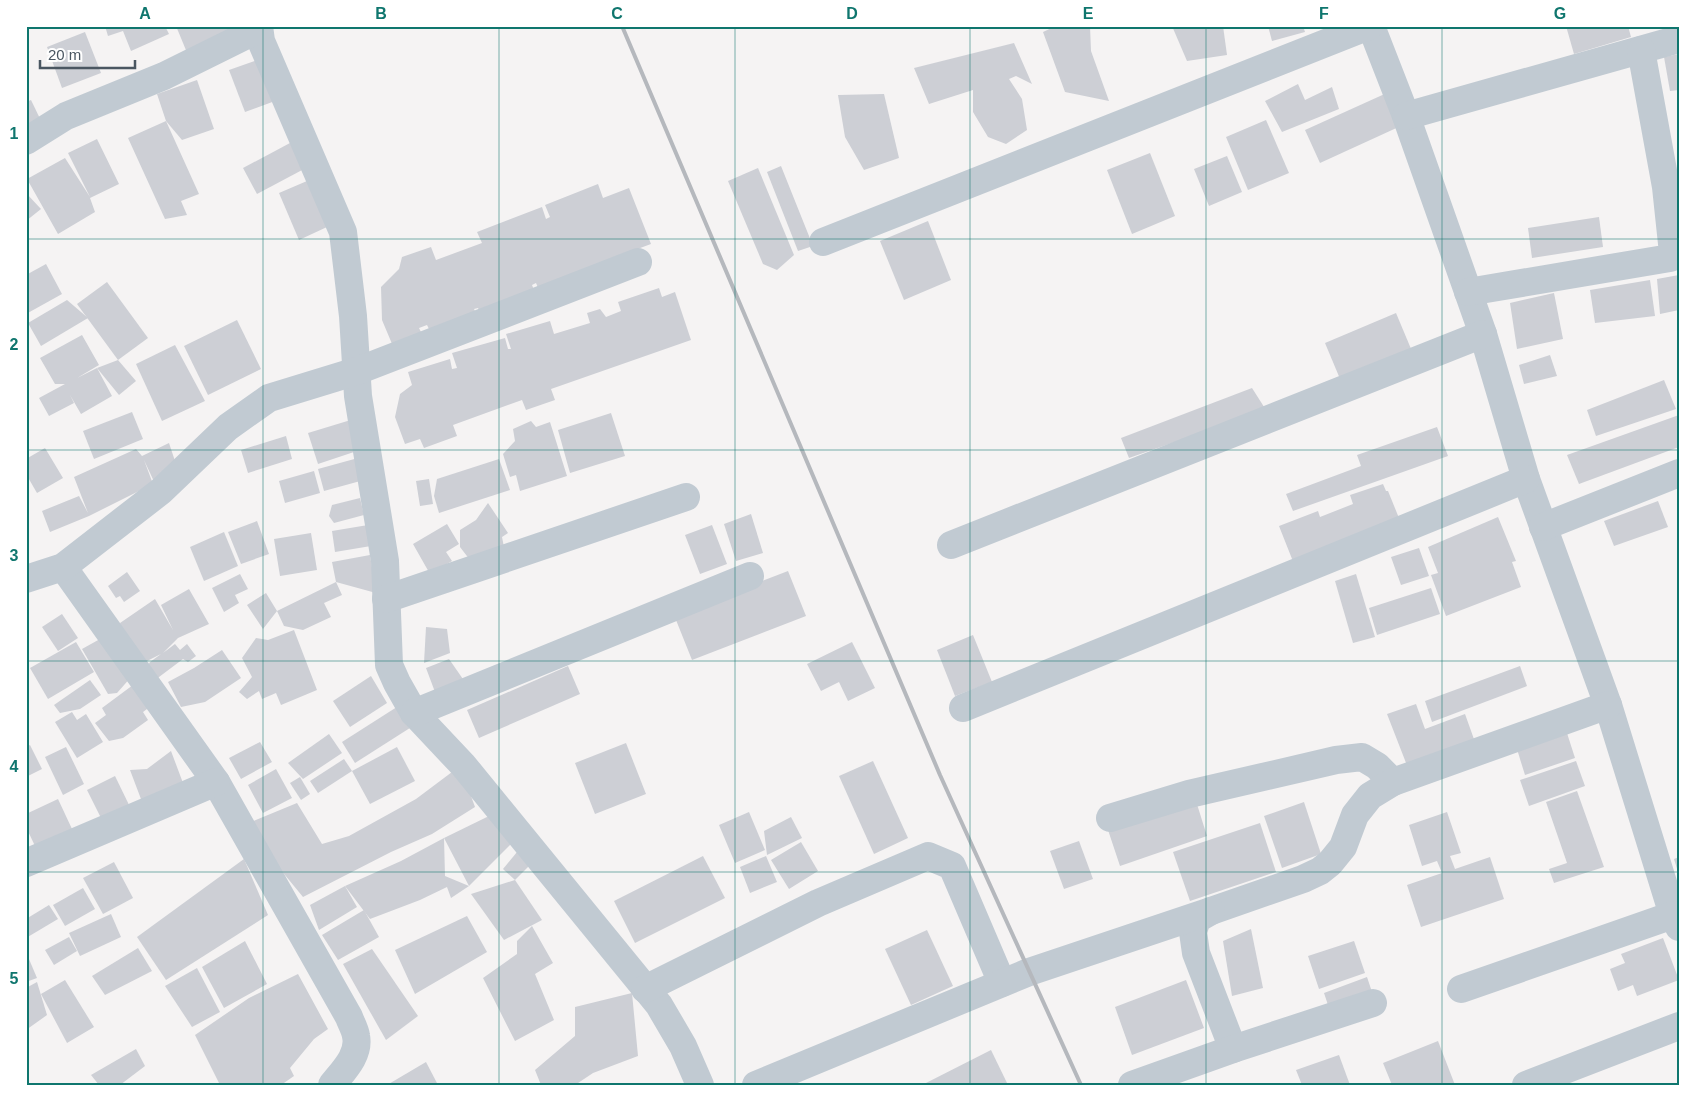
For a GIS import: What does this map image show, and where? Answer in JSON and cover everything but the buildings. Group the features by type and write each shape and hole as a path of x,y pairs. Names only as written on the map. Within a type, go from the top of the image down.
{"street":[{"path":"823,242 1370,26 1406,116 1483,334 1526,479 1608,705 1676,921 1462,989"},
{"path":"26,141 66,116 164,76 259,28 261,41 342,232 353,316 358,396 385,561 389,665 414,713 464,765 659,1006 684,1046 700,1085"},
{"path":"1406,116 1679,39"},
{"path":"1468,292 1670,258 1673,252 1666,187 1641,50"},
{"path":"26,579 63,567 161,491 228,427 269,398 357,371 638,262"},
{"path":"952,545 1483,334"},
{"path":"1544,527 1679,472"},
{"path":"963,708 1526,479"},
{"path":"386,599 686,497"},
{"path":"63,567 216,782 349,1017 356,1037 355,1053 332,1085"},
{"path":"414,713 750,576"},
{"path":"756,1085 1029,972 1211,911 1320,871 1330,863 1343,846 1355,815 1370,796 1393,782 1608,705"},
{"path":"1110,818 1189,794 1336,760 1362,757 1377,766 1393,782"},
{"path":"26,863 216,782"},
{"path":"645,988 818,903 928,856 952,866 1002,983"},
{"path":"1211,911 1197,920 1193,932 1196,953 1233,1049"},
{"path":"1132,1085 1233,1049 1373,1003"},
{"path":"1526,1085 1679,1026"}],"railway":[{"path":"622,26 940,775 1081,1085"}]}
